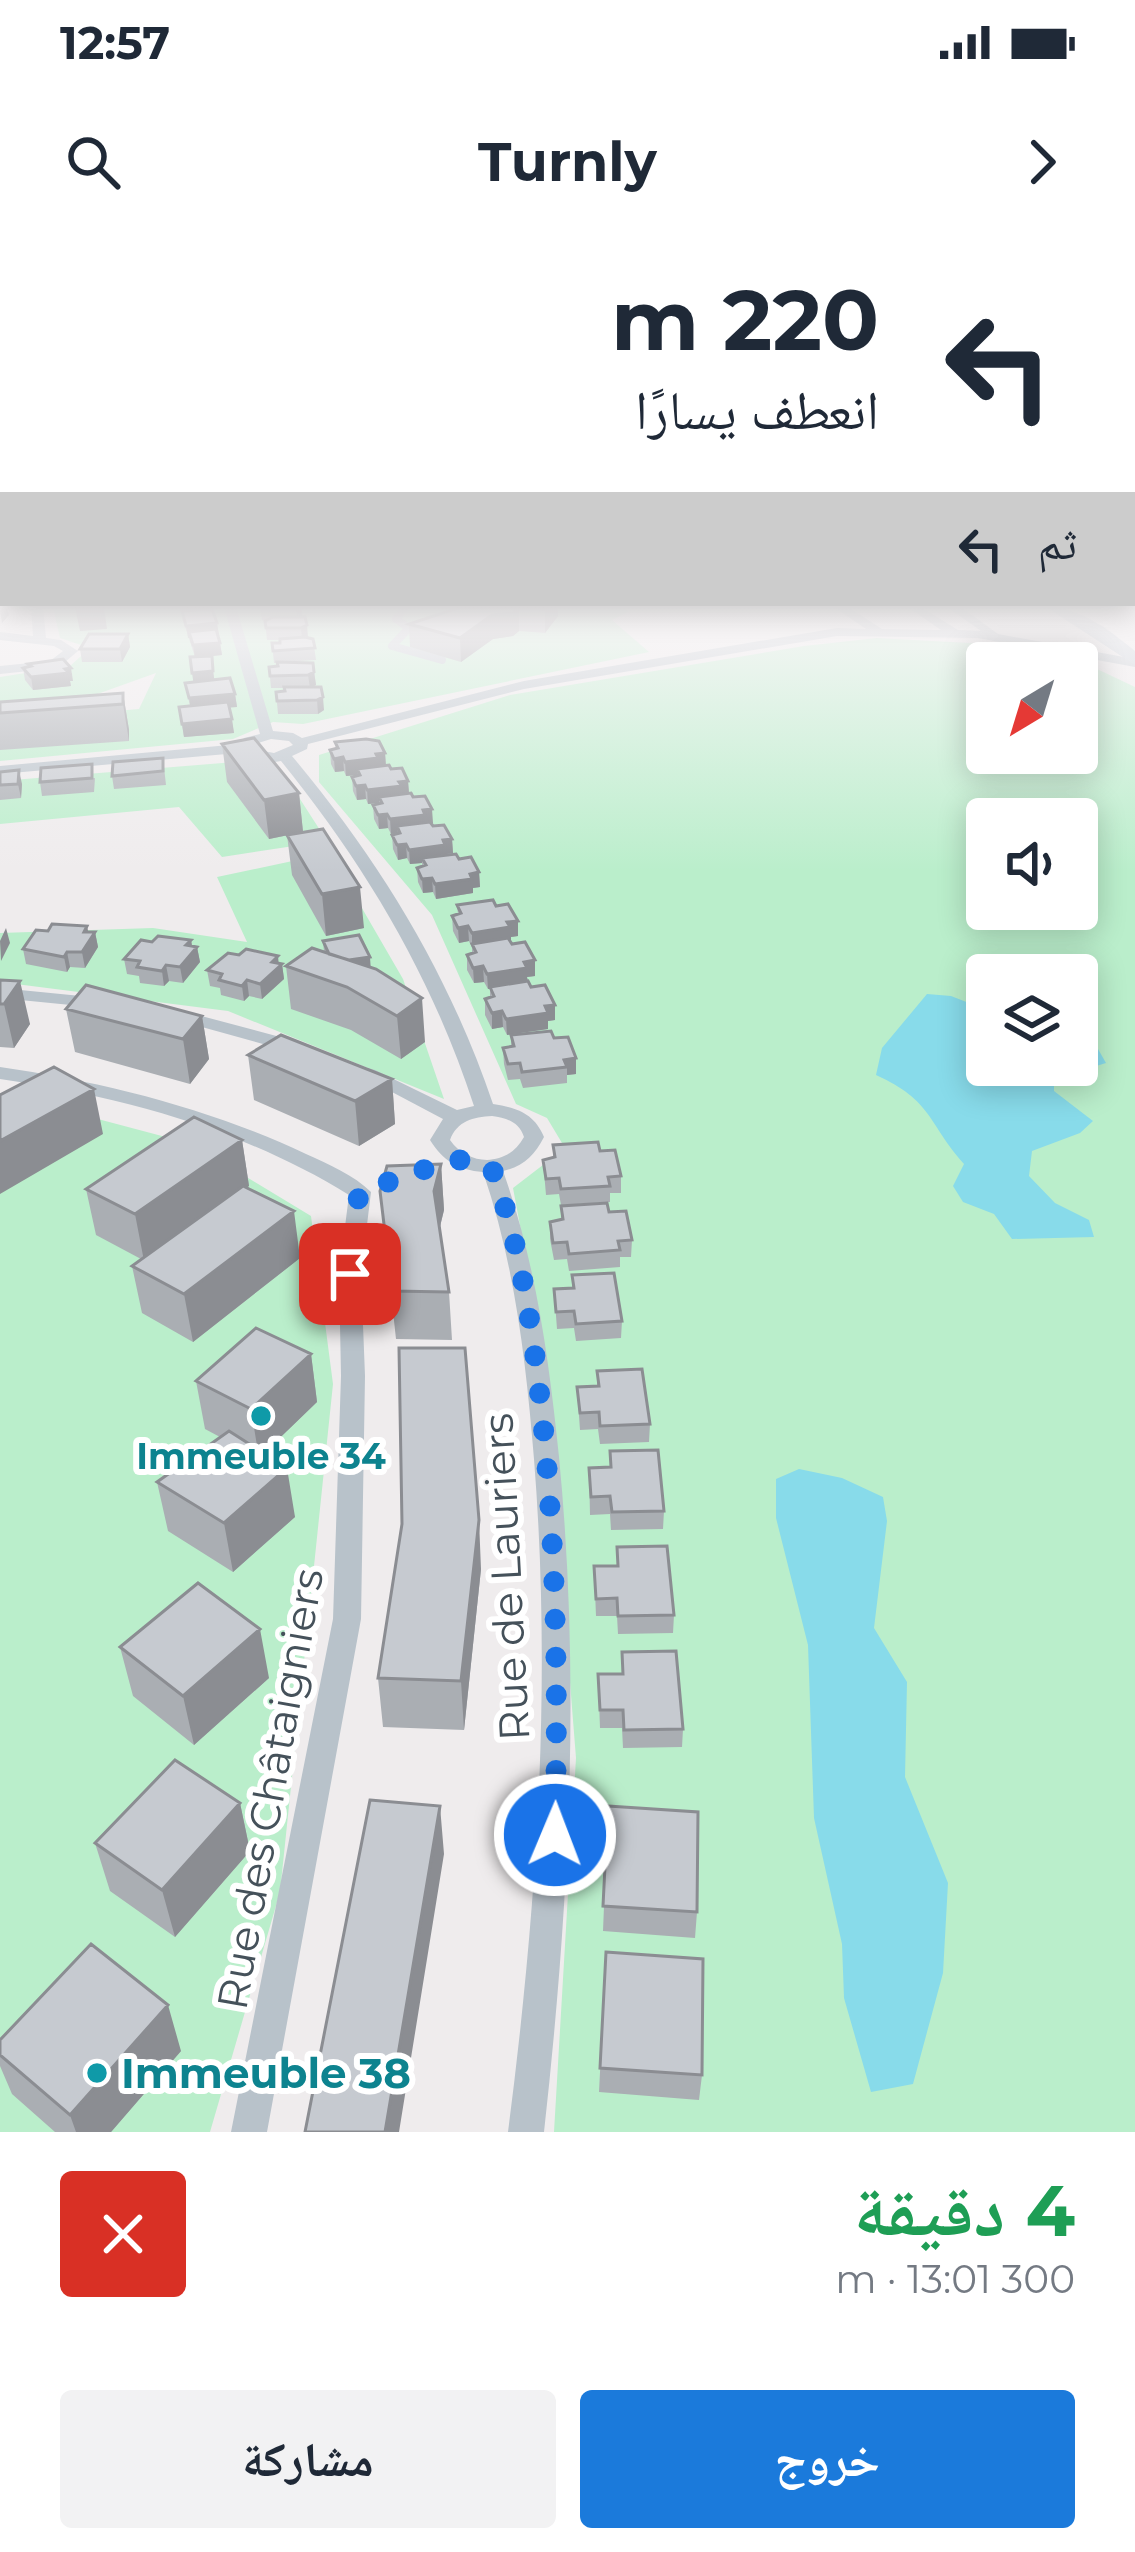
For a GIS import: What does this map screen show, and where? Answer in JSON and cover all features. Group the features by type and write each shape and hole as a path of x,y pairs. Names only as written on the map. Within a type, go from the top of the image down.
{"street":[{"path":"256,695 267,735"},
{"path":"244,748 248,741 267,735 287,735 301,742 484,695"},
{"path":"0,770 244,748 256,757 286,756 300,749 301,742"},
{"path":"286,756 353,844 420,948 473,1070 485,1110"},
{"path":"0,993 123,1006"},
{"path":"160,1011 313,1052"},
{"path":"347,1065 457,1118"},
{"name":"Rue des Châtaigniers","path":"0,1073 131,1101 210,1124 369,1189 350,1274 353,1376 347,1618 249,2132"},
{"path":"485,1110 519,1117 535,1137 519,1158 491,1166 445,1162 440,1140 444,1128 457,1118 485,1110"},
{"name":"Rue de Lauriers","path":"491,1166 506,1204 526,1295 556,1578 555,1835 545,1986 526,2132"}],"green space":[{"path":"0,695 94,695 89,697 0,712"},
{"path":"145,695 441,695 303,724 273,722 233,739 0,761 0,721 139,709"},
{"path":"509,695 966,695 966,774 1098,774 1098,695 1135,695 1135,2132 554,2132 576,1758 544,1354 513,1188 565,1148 547,1118 516,1104 432,915 319,782 319,755"},
{"path":"235,762 282,771 327,841 222,857 179,807 0,824 0,781"},
{"path":"330,853 403,979 444,1099 228,1011 0,982 0,933 153,928 247,942 217,877"},
{"path":"0,1093 192,1144 311,1216 333,1384 280,1892 210,2132 0,2132"}],"water":[{"path":"927,994 966,1002 966,1086 1054,1086 1054,1091 1093,1121 1080,1133 1032,1151 1029,1176 1055,1203 1089,1220 1094,1237 1012,1239 994,1214 963,1202 953,1186 964,1164 919,1104 876,1075 882,1048"},
{"path":"799,1469 842,1478 883,1497 887,1521 874,1628 907,1682 905,1777 948,1883 943,1973 913,2084 871,2092 844,1998 842,1944 814,1818 808,1645 776,1518 776,1479"}],"building":[{"path":"123,695 123,704 0,713 0,702"},
{"path":"276,695 323,697 317,700 277,701"},
{"path":"228,702 232,719 182,724 179,707"},
{"path":"254,738 299,793 264,800 222,744"},
{"path":"379,741 385,753 345,762 343,757 334,759 330,750 338,748 335,742"},
{"path":"163,758 163,771 112,776 113,762"},
{"path":"92,764 92,778 40,782 41,768"},
{"path":"402,768 408,781 367,790 365,785 356,786 352,777 360,775 357,769"},
{"path":"19,770 18,784 0,785 0,772"},
{"path":"425,796 432,809 423,810 425,815 390,819 387,814 378,815 373,805 382,803 379,797"},
{"path":"444,825 452,839 443,840 445,845 409,850 406,844 397,845 392,835 400,833 397,826"},
{"path":"323,829 360,887 322,894 287,835"},
{"path":"456,854 459,859 471,857 479,872 470,874 472,879 435,884 432,878 422,879 417,868 426,865 422,858"},
{"path":"493,900 496,906 508,904 518,921 507,922 510,927 472,933 468,926 458,928 452,916 461,913 457,905"},
{"path":"52,924 87,926 84,932 95,932 82,952 67,952 64,957 23,949 36,930 48,931"},
{"path":"359,935 370,957 349,960 329,954 323,941"},
{"path":"158,936 191,940 186,945 197,947 180,967 166,965 162,971 137,967 140,961 124,959 141,940 152,942"},
{"path":"508,938 512,944 525,942 535,960 524,962 527,968 487,974 483,966 473,968 467,955 476,952 472,944"},
{"path":"312,948 376,969 422,998 397,1016 347,987 286,966"},
{"path":"246,949 278,956 272,962 282,964 260,984 247,980 242,986 219,980 222,974 207,970 228,953 239,955"},
{"path":"0,980 20,981 4,1004 0,1004"},
{"path":"528,981 531,987 545,985 555,1005 545,1006 548,1013 506,1019 502,1011 492,1013 485,999 494,996 490,987"},
{"path":"86,985 202,1016 183,1039 66,1009"},
{"path":"551,1031 554,1038 568,1037 576,1058 564,1060 567,1067 522,1072 520,1063 508,1064 503,1048 514,1046 511,1035"},
{"path":"281,1035 392,1079 355,1101 248,1055"},
{"path":"54,1067 94,1089 0,1141 0,1095"},
{"path":"194,1117 242,1140 135,1214 86,1189"},
{"path":"598,1142 600,1151 615,1150 621,1176 608,1177 610,1186 561,1189 559,1178 546,1179 543,1160 555,1157 553,1145"},
{"path":"441,1164 434,1191 449,1292 392,1291 380,1191 387,1166"},
{"path":"243,1186 294,1211 184,1294 132,1266"},
{"path":"607,1203 609,1212 626,1211 632,1240 618,1241 620,1250 569,1254 567,1242 553,1243 550,1222 563,1219 561,1206"},
{"path":"614,1273 622,1321 576,1324 574,1311 556,1312 554,1289 574,1288 572,1275"},
{"path":"256,1328 311,1354 251,1409 196,1381"},
{"path":"399,1348 465,1348 479,1520 461,1681 378,1678 402,1524"},
{"path":"642,1369 650,1424 600,1426 599,1412 580,1413 577,1387 599,1386 597,1371"},
{"path":"229,1431 287,1468 224,1523 157,1482"},
{"path":"658,1450 664,1511 612,1512 610,1496 591,1497 589,1468 611,1467 610,1451"},
{"path":"667,1546 674,1615 618,1616 617,1598 596,1599 594,1566 618,1566 617,1547"},
{"path":"198,1583 260,1629 183,1696 120,1647"},
{"path":"676,1651 683,1729 624,1730 623,1710 600,1710 598,1674 623,1674 622,1652"},
{"path":"175,1760 240,1803 162,1890 95,1843"},
{"path":"370,1800 440,1806 385,2132 305,2132"},
{"path":"608,1806 698,1812 697,1912 603,1906"},
{"path":"91,1944 168,2005 70,2115 0,2055 0,2040"},
{"path":"606,1952 703,1959 702,2075 600,2068"}],"place":[{"name":"Immeuble 34","path":"261,1416"},
{"name":"Immeuble 38","path":"97,2073"}],"route":[{"path":"350,1274 359,1192 455,1159 491,1166 506,1204 526,1295 548,1466 556,1578 555,1835"}]}
